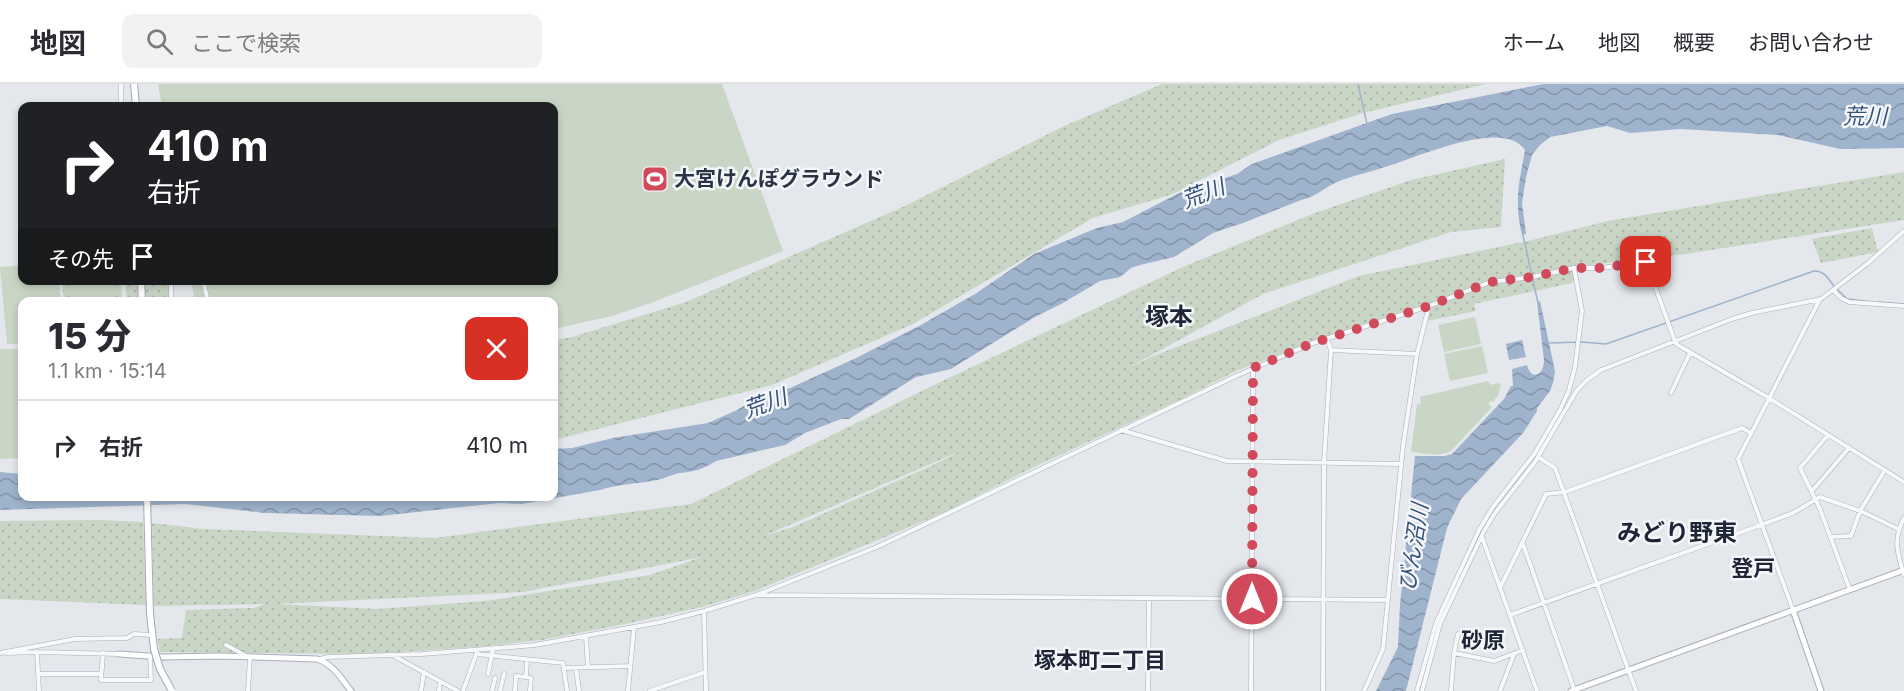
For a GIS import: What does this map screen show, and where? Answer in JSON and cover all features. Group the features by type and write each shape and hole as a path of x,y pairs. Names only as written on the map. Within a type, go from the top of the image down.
{"main road":[{"path":"134,84 136,102"},
{"path":"147,501 151,632 159,669 172,691"}],"street":[{"path":"121,84 121,102"},
{"path":"1821,691 1738,459 1821,299 1874,258 1904,231"},
{"path":"0,653 103,653 317,659 394,656 477,652 634,628 756,595 886,543 1253,368 1328,339 1429,306 1490,282 1532,277 1574,268 1601,268 1646,262 1674,341 1690,353 1904,482"},
{"path":"1420,691 1436,623 1479,531 1493,507 1535,453 1567,396 1575,367 1582,311 1574,268"},
{"path":"1833,290 1840,298 1849,302 1904,306"},
{"path":"1420,691 1440,624 1482,536 1495,513 1538,457 1574,394 1583,383 1598,372 1743,315 1821,299"},
{"path":"1364,691 1383,649 1401,464 1417,354 1429,306"},
{"path":"1323,691 1324,463 1331,350 1328,339"},
{"path":"1331,350 1417,354"},
{"path":"1671,393 1690,353"},
{"path":"1251,691 1253,368"},
{"path":"1500,588 1546,494 1565,492 1742,428 1751,433"},
{"path":"1121,430 1227,461 1401,464"},
{"path":"1828,435 1800,468 1816,499 1850,590"},
{"path":"1812,491 1849,448"},
{"path":"1538,457 1555,468 1636,691"},
{"path":"1831,537 1851,536 1860,511 1885,470"},
{"path":"1510,615 1793,513 1816,499 1821,498 1860,511 1898,529"},
{"path":"1523,543 1573,690 1903,572 1898,550 1898,529 1904,518"},
{"path":"1482,536 1537,691"},
{"path":"756,595 1388,600"},
{"path":"1148,691 1149,599"},
{"path":"704,610 706,691"},
{"path":"628,691 634,628"},
{"path":"0,653 75,639 127,638 134,634 151,632"},
{"path":"1451,691 1458,634"},
{"path":"586,637 588,667"},
{"path":"225,645 250,658"},
{"path":"488,674 493,649"},
{"path":"1454,653 1494,661 1523,650"},
{"path":"37,652 39,691"},
{"path":"477,652 492,656 563,663 567,691"},
{"path":"463,691 477,652"},
{"path":"103,653 101,680 151,680 150,656"},
{"path":"1500,691 1515,653"},
{"path":"394,656 458,691"},
{"path":"248,691 250,658"},
{"path":"317,659 332,668 351,691"},
{"path":"526,677 527,660"},
{"path":"564,668 630,666"},
{"path":"576,668 579,691"},
{"path":"422,691 424,672"},
{"path":"650,691 705,672"},
{"path":"38,674 101,674"},
{"path":"500,691 504,674"},
{"path":"515,691 516,676 531,678 530,691"},
{"path":"492,691 495,678"},
{"path":"439,691 440,681"}],"green space":[{"name":"大宮けんぽグラウンド","path":"158,84 722,84 783,251 651,303 612,316 558,328 558,297 194,297 192,285 558,285 558,102 161,102"},
{"path":"1162,84 1486,84 1363,113 1279,140 1173,194 1093,218 913,324 772,385 558,439 558,339 686,302 905,206 1062,127"},
{"path":"1505,159 1501,227 1451,232 1263,294 1126,369 1151,357 1359,276 1532,240 1608,221 1904,172 1904,220 1685,254 1582,266 1572,283 1474,304 1476,311 1427,321 1427,305 1355,327 1238,370 943,513 755,591 702,607 542,640 476,647 369,654 160,652 157,639 182,638 186,610 254,608 264,604 154,606 152,523 204,529 435,538 691,504 1185,266 1315,213 1411,180","holes":["963,450 793,527 764,536","702,557 650,575 486,601 377,609 276,604 523,592"]},
{"path":"1872,228 1878,252 1821,263 1812,239"},
{"path":"18,265 18,285 59,285 61,297 18,297 18,344 7,344 0,267"},
{"path":"62,285 121,285 122,297 64,297"},
{"path":"72,285 111,285 113,297 74,297"},
{"path":"125,285 169,285 169,297 127,297"},
{"path":"1475,317 1481,344 1444,352 1438,325"},
{"path":"1482,346 1488,373 1450,381 1444,354"},
{"path":"0,349 18,349 18,458 0,459"},
{"path":"1488,381 1491,385 1498,383 1501,385 1498,395 1493,402 1488,404 1492,407 1452,450 1438,454 1411,452 1417,404 1421,403 1420,397"},
{"path":"0,521 143,522 146,605 0,599"}],"water":[{"name":"荒川","path":"1543,84 1904,84 1904,148 1840,149 1778,135 1681,129 1630,133 1607,126 1550,137 1532,155 1522,203 1526,234 1522,235 1518,202 1525,150 1514,141 1499,138 1481,138 1461,142 1342,180 1312,196 1213,233 1174,257 1140,265 1131,268 1120,277 1100,281 1035,317 951,369 916,377 849,419 841,419 805,433 785,445 716,461 698,470 657,480 558,498 558,449 708,423 770,391 790,388 921,325 975,294 1034,254 1097,228 1123,222 1179,193 1237,174 1252,164 1392,114"},
{"name":"びん沼川","path":"1540,301 1555,371 1550,391 1523,433 1461,499 1447,528 1406,691 1376,691 1398,647 1415,456 1452,454 1504,399 1513,386 1512,369 1527,365 1534,375 1540,373 1544,360 1537,302"},
{"path":"1522,340 1526,357 1509,360 1506,344"},
{"name":"荒川","path":"0,472 18,474 18,501 539,501 380,516 265,513 186,504 0,510"}],"waterway":[{"path":"1358,84 1367,124"},
{"path":"1523,235 1538,303"},
{"path":"1549,343 1606,344 1814,271 1824,274 1834,286"},
{"path":"1837,289 1847,299 1873,302"},
{"path":"1878,302 1904,304"}],"place":[{"name":"大宮けんぽグラウンド","path":"655,179"}],"district":[{"name":"塚本","path":"1169,317"},
{"name":"みどり野東","path":"1677,533"},
{"name":"登戸","path":"1753,568"},
{"name":"砂原","path":"1483,640"},
{"name":"塚本町二丁目","path":"1100,660"}],"route":[{"path":"1252,599 1253,368 1313,343 1429,306 1490,282 1532,277 1574,268 1601,268 1646,262"}]}
